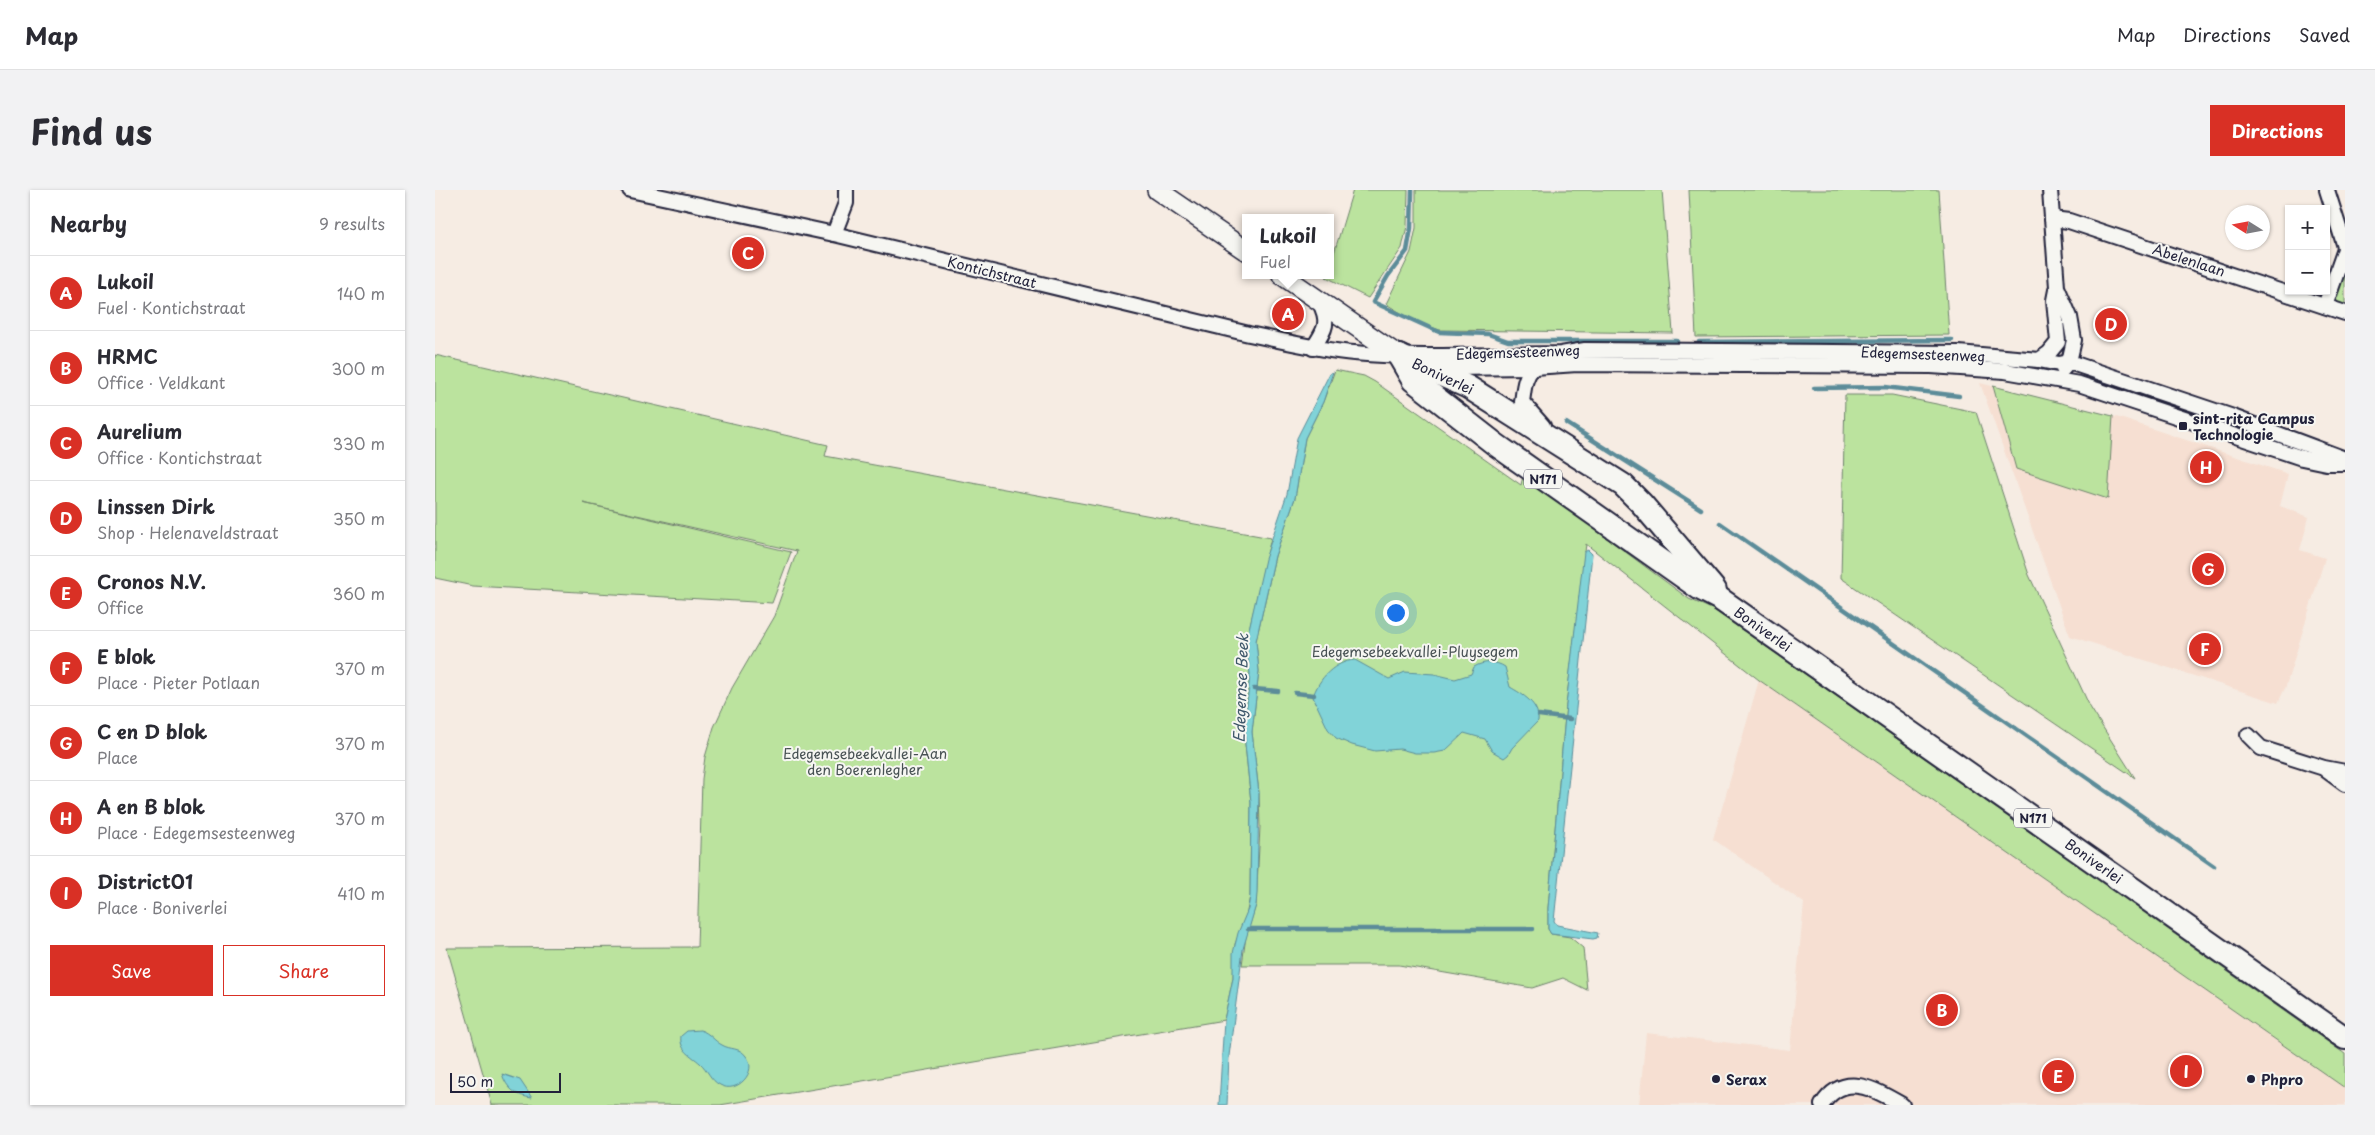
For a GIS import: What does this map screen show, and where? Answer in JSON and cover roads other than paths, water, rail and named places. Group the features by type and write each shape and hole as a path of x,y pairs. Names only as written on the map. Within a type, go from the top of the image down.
{"highway":[{"name":"Boniverlei","path":"1399,356 1413,380 1495,444 1593,515 1699,588 1720,599 2345,1038"},
{"name":"Boniverlei","path":"1399,356 1468,386 1563,445 1629,492 1713,586 1720,599"}],"main road":[{"path":"1157,190 1242,248"},
{"name":"Boniverlei","path":"1288,279 1399,356"}],"street":[{"name":"Kontichstraat","path":"631,190 834,234 1313,348 1399,356"},
{"path":"834,234 846,203 846,190"},
{"path":"2039,360 2049,353 2058,342 2054,300 2057,287 2050,190"},
{"path":"2325,306 2345,248 2327,190"},
{"name":"Abelenlaan","path":"2052,219 2069,221 2345,313"},
{"path":"2057,287 2070,317 2075,340 2069,362"},
{"path":"1313,348 1326,327 1326,315 1318,300"},
{"name":"Edegemsesteenweg","path":"1399,356 1561,354 1585,350 1949,353 2079,384 2302,458 2326,463 2345,463"},
{"name":"Kontichstraat","path":"1354,353 1391,366 1413,380"},
{"name":"Edegemsesteenweg","path":"1399,356 1450,368 1534,367 1577,364 1931,366 2039,360 2059,364 2069,362 2233,418 2345,459"},
{"name":"Edegemsesteenweg","path":"2039,376 2062,370 2069,362"},
{"name":"Boniverlei","path":"1534,367 1529,372 1525,382 1522,402 1529,412 1563,445"},
{"path":"2248,735 2261,748 2323,768 2345,772"},
{"path":"2323,768 2345,784"},
{"path":"1822,1105 1838,1090 1856,1085 1870,1087 1902,1105"}],"water":[{"path":"1333,372 1323,402 1305,438 1295,498 1275,556 1256,641 1259,671 1252,732 1259,793 1257,894 1256,905 1243,949 1229,1056 1227,1105 1219,1105 1224,1020 1233,978 1233,953 1238,933 1248,909 1250,896 1251,802 1245,744 1245,723 1250,674 1246,642 1265,559 1287,494 1297,438 1330,373"},
{"path":"1588,550 1592,554 1554,921 1557,925 1598,933 1597,938 1593,939 1551,934 1548,929 1548,908 1566,705 1584,552"},
{"path":"1355,660 1389,679 1405,672 1434,674 1455,679 1471,674 1474,667 1478,665 1486,663 1498,664 1505,667 1510,687 1525,696 1533,705 1538,715 1538,721 1504,758 1492,751 1485,739 1464,733 1445,751 1434,753 1415,753 1400,749 1375,751 1352,745 1336,738 1328,729 1313,697 1315,690 1328,672 1334,667"},
{"path":"700,1030 725,1047 744,1053 750,1068 744,1080 739,1084 733,1087 720,1085 684,1049 681,1036 687,1031"},
{"path":"502,1074 520,1080 532,1098 521,1096 509,1088"}],"waterway":[{"path":"1412,190 1411,228 1407,251 1388,276 1373,302 1439,332 1488,334 1508,341 1677,341"},
{"path":"1699,342 1952,340"},
{"path":"2102,382 2288,445"},
{"path":"1814,388 1885,387 1959,396"},
{"path":"1566,423 1701,509"},
{"path":"1720,523 2214,866"},
{"name":"Edegemse Beek","path":"1254,689 1278,691"},
{"path":"1295,693 1314,695"},
{"path":"1539,715 1570,719"},
{"path":"1248,929 1533,929"}],"place":[{"name":"Aurelium","path":"748,253"},
{"name":"Lukoil","path":"1288,314"},
{"name":"Linssen Dirk","path":"2111,324"},
{"name":"sint-rita Campus Technologie","path":"2183,426"},
{"name":"A en B blok","path":"2206,467"},
{"name":"C en D blok","path":"2208,569"},
{"name":"E blok","path":"2205,649"},
{"name":"HRMC","path":"1942,1010"},
{"name":"District01","path":"2186,1071"},
{"name":"Cronos N.V.","path":"2058,1076"},
{"name":"Serax","path":"1716,1079"},
{"name":"Phpro","path":"2251,1079"}],"park label":[{"name":"Edegemsebeekvallei-Pluysegem","path":"1415,651"},
{"name":"Edegemsebeekvallei-Aan den Boerenlegher","path":"865,762"}]}
